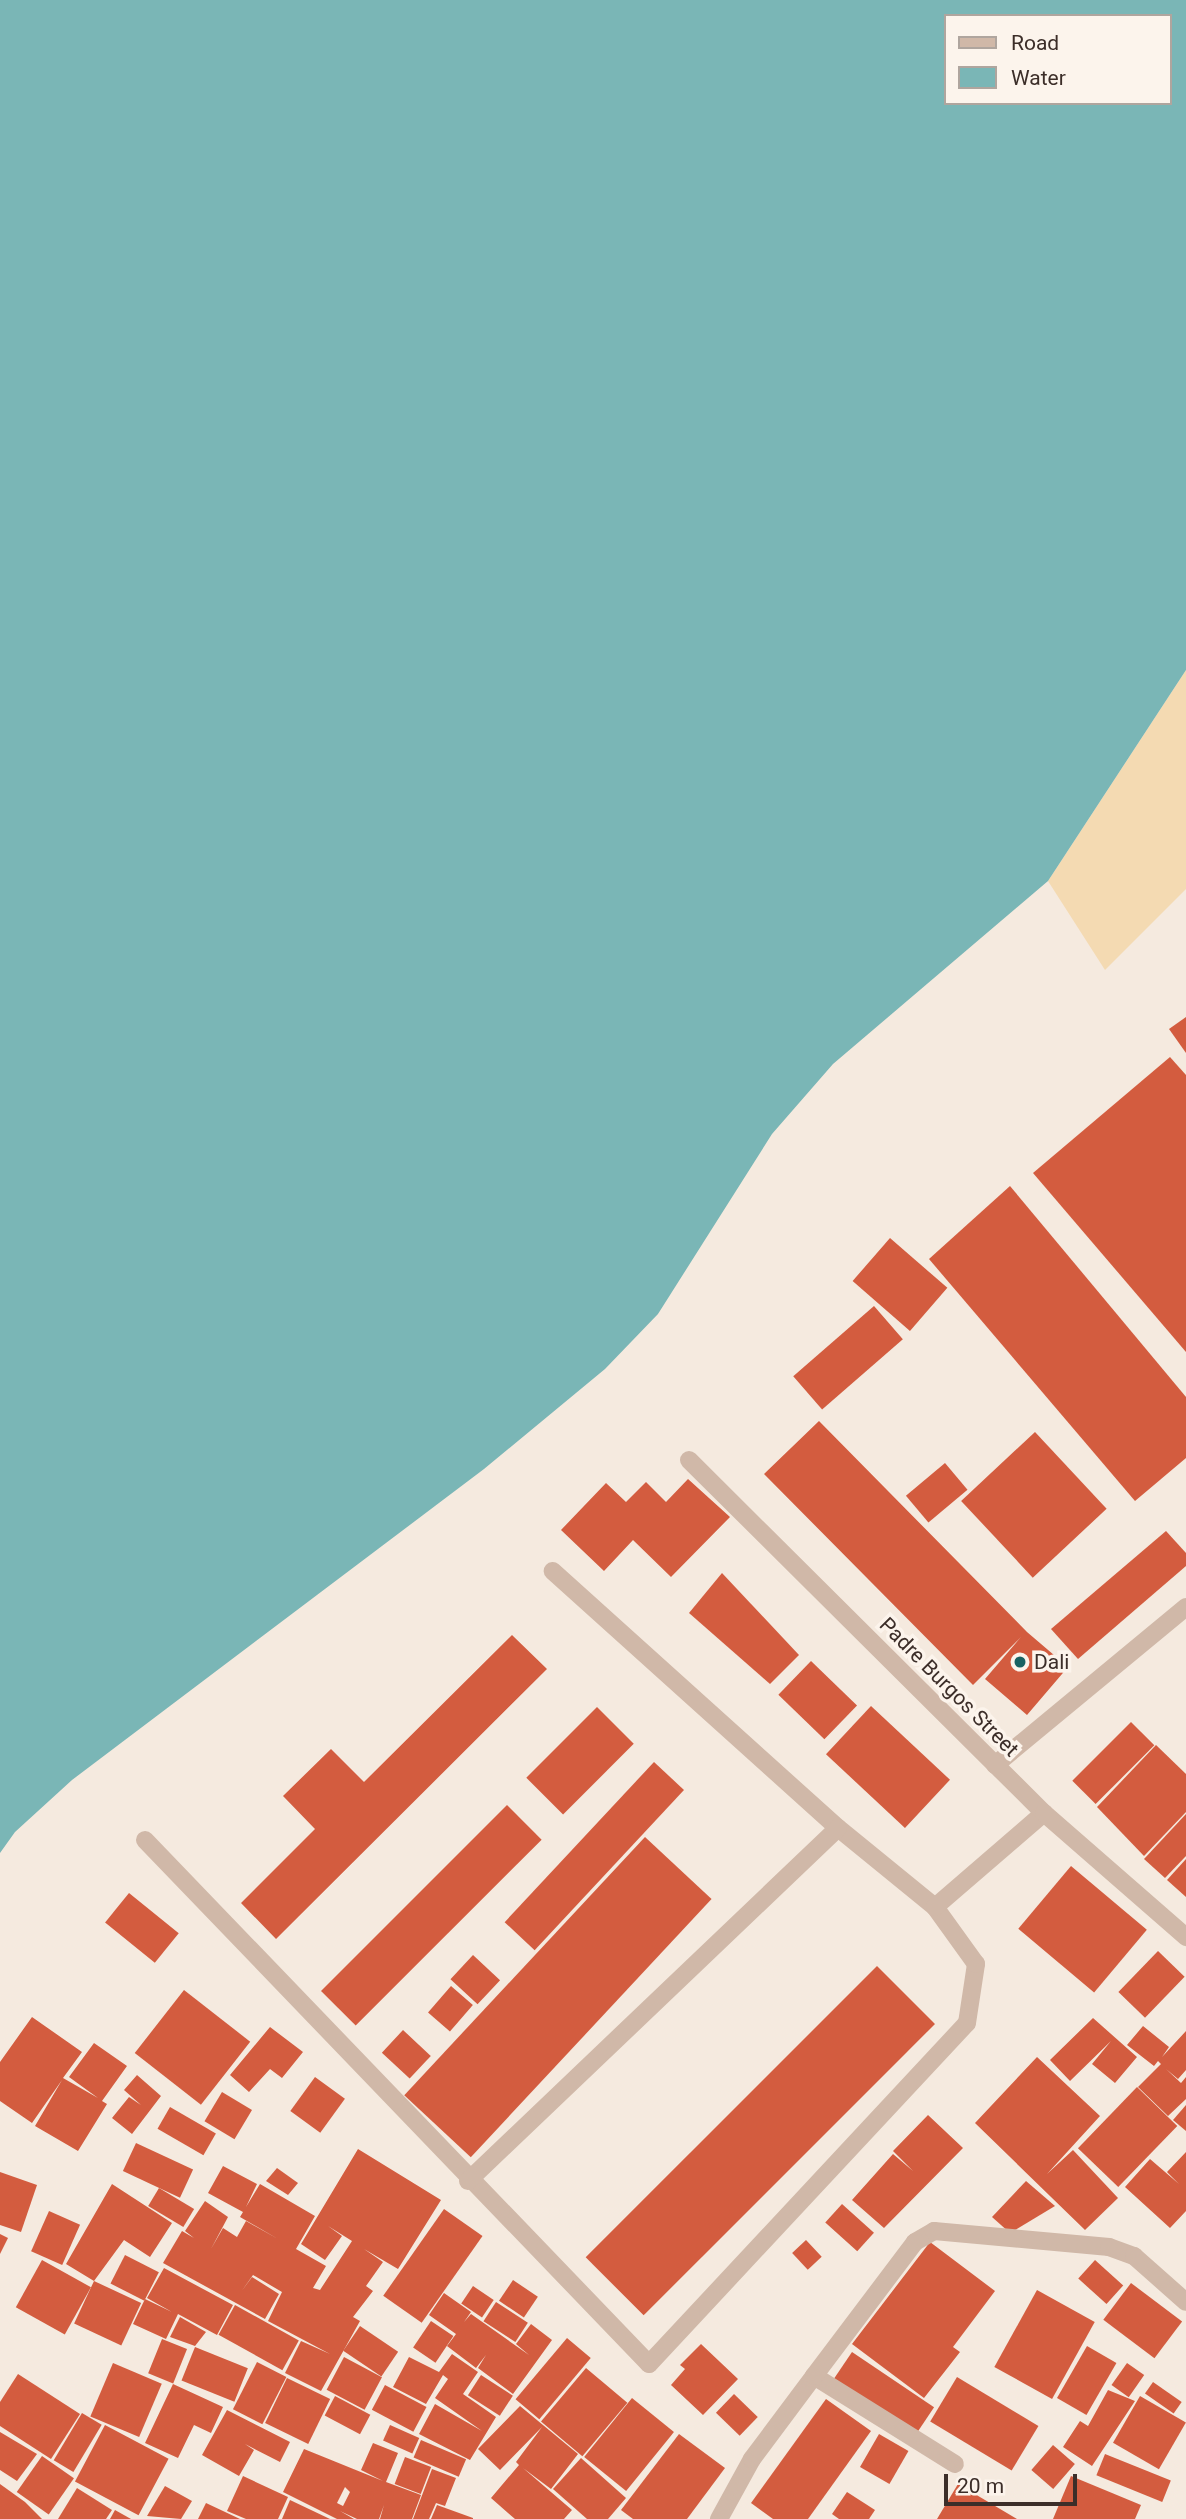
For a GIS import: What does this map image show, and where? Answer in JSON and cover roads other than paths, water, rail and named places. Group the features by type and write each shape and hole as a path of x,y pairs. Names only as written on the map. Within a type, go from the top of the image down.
{"street":[{"name":"Padre Burgos Street","path":"689,1460 1044,1813 1186,1937"},
{"path":"145,1840 468,2181 649,2364 967,2023 976,1964 935,1907 838,1828 554,1571"},
{"path":"995,1765 1186,1607"},
{"path":"935,1907 1044,1813"},
{"path":"468,2181 838,1828"},
{"path":"719,2519 751,2459 915,2242 934,2231 1109,2247 1134,2256 1186,2302"},
{"path":"814,2376 955,2464"}],"water":[{"path":"0,0 1186,0 1186,670 1048,881 833,1064 772,1134 658,1314 605,1369 484,1469 72,1780 15,1832 0,1853"}],"place":[{"name":"Dali","path":"1020,1662"}]}
